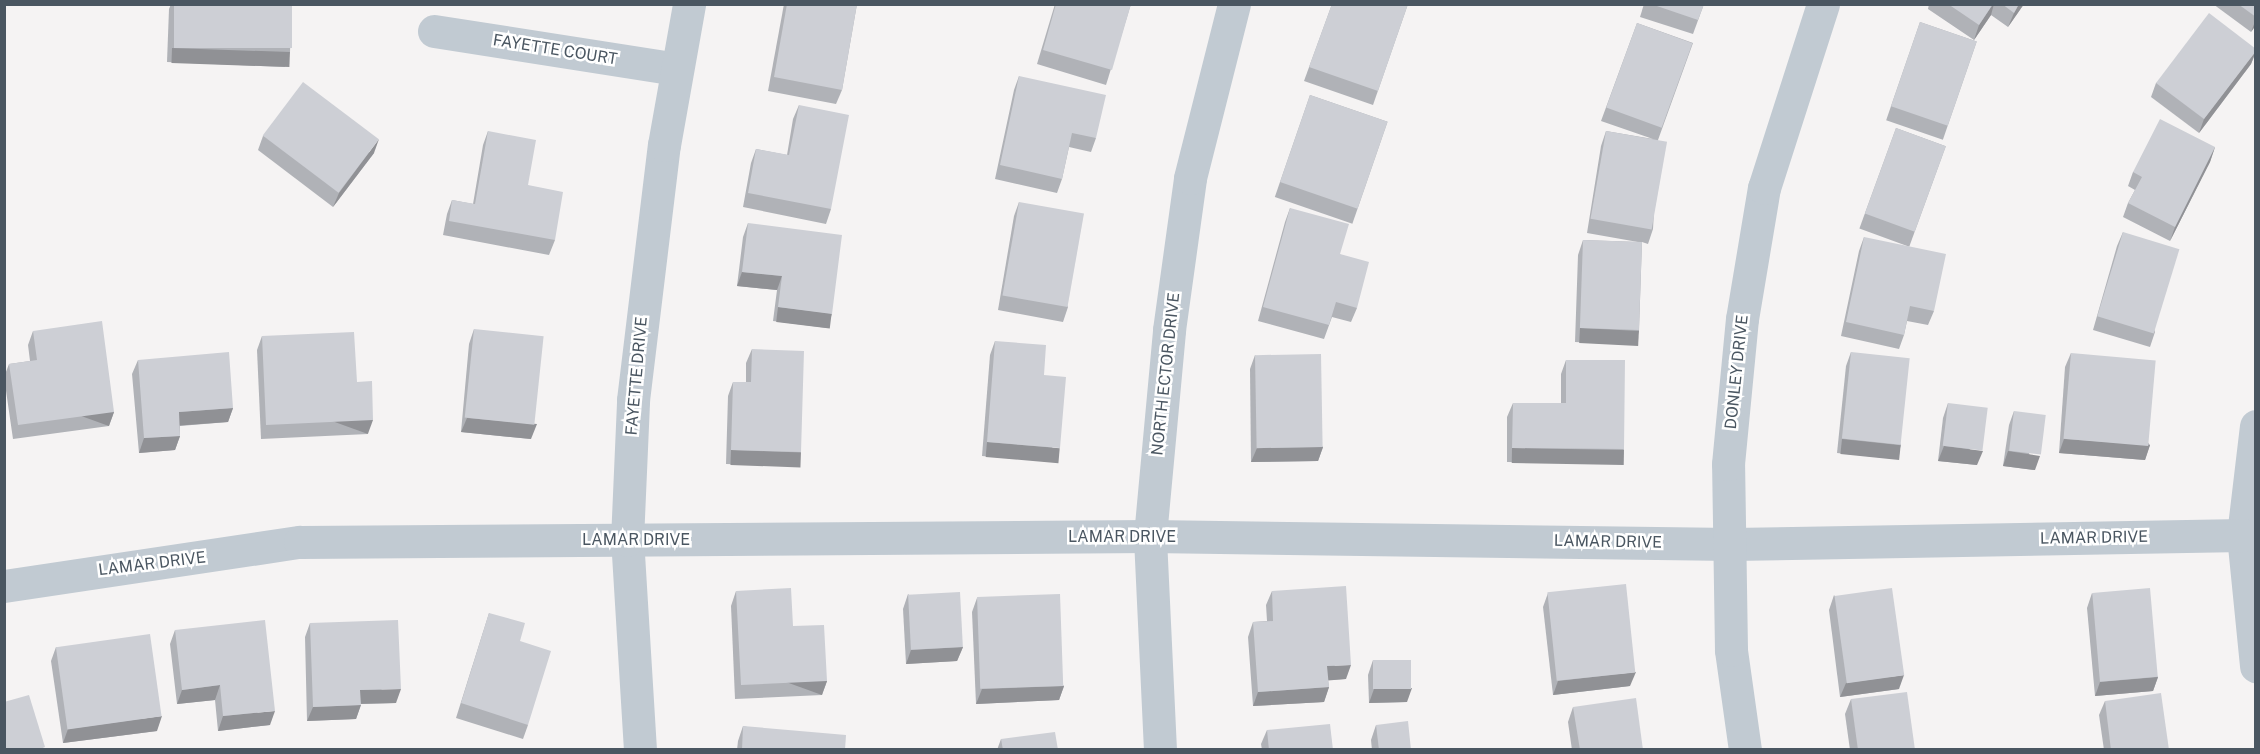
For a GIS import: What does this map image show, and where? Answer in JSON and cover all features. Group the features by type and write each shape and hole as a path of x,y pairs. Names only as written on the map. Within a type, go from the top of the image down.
{"street":[{"name":"FAYETTE DRIVE","path":"640,750 627,540 633,400 676,69 689,4"},
{"name":"NORTH ECTOR DRIVE","path":"1160,750 1150,536 1169,330 1190,178 1234,4"},
{"name":"DONLEY DRIVE","path":"1745,750 1731,650 1732,544 1728,464 1743,308 1764,188 1823,4"},
{"name":"FAYETTE COURT","path":"434,31 676,69"},
{"path":"2256,426 2243,535 2256,666"},
{"name":"LAMAR DRIVE","path":"4,586 300,542 1150,536 1732,544 2243,535"}],"building":[{"path":"174,4 292,4 292,48 174,48"},
{"path":"787,4 857,4 842,90 774,77"},
{"path":"1056,4 1131,4 1112,70 1043,50"},
{"path":"1332,4 1408,4 1378,91 1309,67"},
{"path":"1651,4 1704,4 1698,20"},
{"path":"1948,4 1993,4 1979,25"},
{"path":"2002,4 2019,4 2014,13"},
{"path":"2238,4 2256,4 2256,17"},
{"path":"2209,13 2256,51 2204,119 2156,83"},
{"path":"1920,22 1977,42 1948,126 1891,106"},
{"path":"1637,23 1692,43 1662,128 1606,108"},
{"path":"1019,76 1106,95 1096,138 1072,133 1062,179 1000,165"},
{"path":"303,82 379,139 339,193 263,136"},
{"path":"1310,95 1388,122 1358,209 1280,182"},
{"path":"799,105 849,115 831,209 748,193 756,149 789,155"},
{"path":"2160,119 2215,147 2175,227 2128,203 2142,177 2133,172"},
{"path":"1896,128 1946,146 1915,232 1865,214"},
{"path":"488,131 536,140 528,185 563,192 555,240 449,221 452,200 475,204"},
{"path":"1606,131 1667,142 1652,229 1591,219"},
{"path":"1019,202 1084,213 1068,307 1003,296"},
{"path":"1290,208 1349,224 1340,254 1369,262 1357,308 1336,302 1329,325 1263,307"},
{"path":"748,223 842,235 832,314 778,307 782,276 742,272"},
{"path":"2123,232 2179,249 2154,333 2097,316"},
{"path":"1864,237 1946,254 1934,311 1910,306 1904,335 1846,322"},
{"path":"1583,240 1642,242 1639,330 1580,328"},
{"path":"102,321 114,412 18,425 9,364 37,360 33,331"},
{"path":"474,329 544,336 534,425 465,418"},
{"path":"354,332 357,382 372,381 373,420 266,425 262,336"},
{"path":"995,341 1046,345 1044,375 1066,377 1060,448 987,442"},
{"path":"752,349 804,351 801,452 731,450 733,382 751,382"},
{"path":"229,352 233,408 179,412 180,436 144,438 138,360"},
{"path":"1851,352 1910,358 1901,445 1842,439"},
{"path":"2071,353 2156,360 2148,446 2064,439"},
{"path":"1321,354 1323,447 1257,448 1255,355"},
{"path":"1566,360 1625,360 1624,449 1512,448 1513,403 1566,403"},
{"path":"1948,403 1988,408 1982,451 1943,446"},
{"path":"2014,411 2046,415 2041,455 2009,451"},
{"path":"1626,584 1635,673 1557,681 1547,592"},
{"path":"1346,586 1351,665 1327,666 1329,687 1258,692 1253,622 1273,621 1272,591"},
{"path":"791,588 793,626 824,625 827,681 741,685 736,591"},
{"path":"1892,588 1904,675 1847,683 1835,596"},
{"path":"2150,588 2158,677 2100,682 2092,593"},
{"path":"960,592 963,647 911,650 908,595"},
{"path":"1060,594 1063,686 980,689 977,597"},
{"path":"489,613 525,623 520,641 551,651 528,725 461,703"},
{"path":"265,620 275,711 223,716 220,685 182,690 175,630"},
{"path":"398,620 401,689 360,690 361,705 313,707 310,623"},
{"path":"150,634 162,716 67,729 56,647"},
{"path":"1373,660 1411,660 1411,689 1373,689"},
{"path":"1907,692 1915,750 1858,750 1851,699"},
{"path":"2161,693 2169,750 2111,750 2105,701"},
{"path":"29,695 45,747 38,750 4,750 4,702"},
{"path":"1636,698 1643,750 1580,750 1573,707"},
{"path":"1408,721 1411,750 1379,750 1376,725"},
{"path":"1330,724 1333,750 1269,750 1267,730"},
{"path":"743,726 846,735 845,750 742,750"},
{"path":"1055,732 1058,750 1003,750 1001,739"}]}
